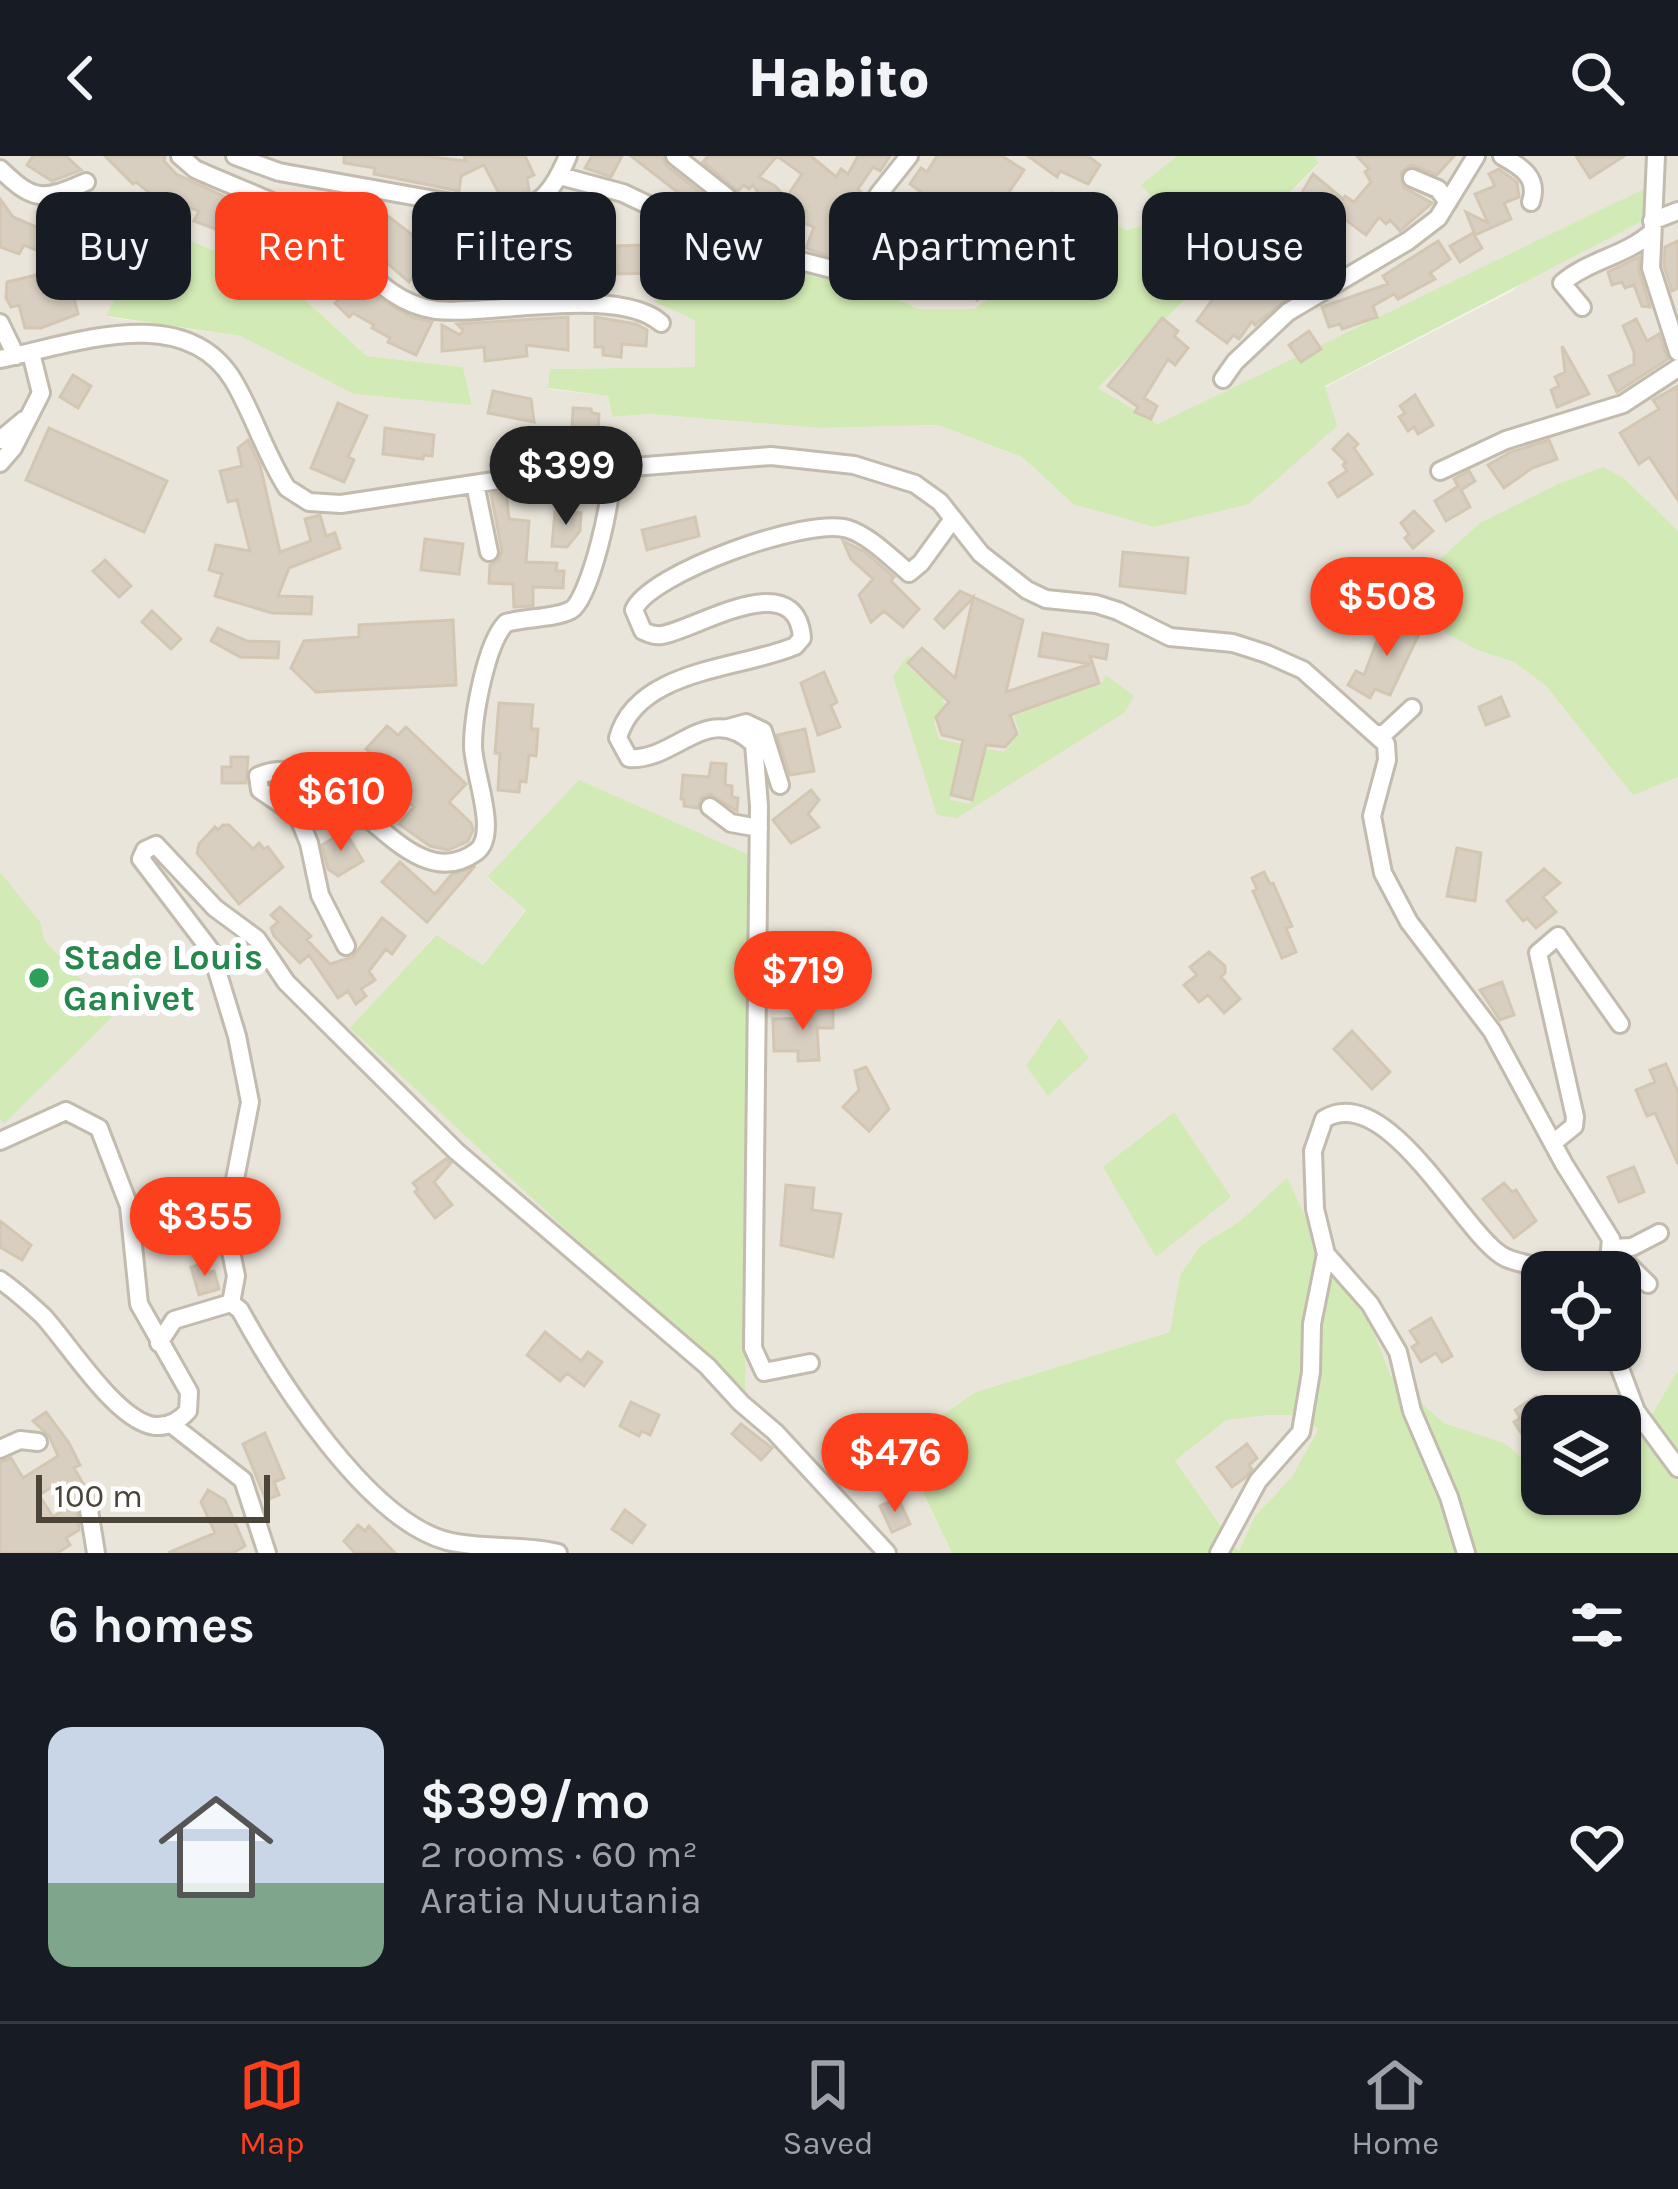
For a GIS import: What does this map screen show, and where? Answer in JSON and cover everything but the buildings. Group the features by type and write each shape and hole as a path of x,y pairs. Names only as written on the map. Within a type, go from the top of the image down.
{"street":[{"path":"180,156 195,169 316,224 384,290 413,305 467,311 586,305 650,314 661,323"},
{"path":"235,156 309,179 502,212 542,200 568,156"},
{"path":"675,156 721,192"},
{"path":"880,192 909,156"},
{"path":"1223,379 1288,311 1408,241 1438,218 1476,156"},
{"path":"1502,156 1531,177 1535,190 1531,202"},
{"path":"1656,156 1652,268 1678,352"},
{"path":"0,169 36,197 86,182"},
{"path":"560,176 623,193 667,214 692,232 715,262 729,267 797,260 829,268"},
{"path":"1412,178 1438,189 1448,202"},
{"path":"1582,307 1562,283 1639,244 1651,227 1678,211"},
{"path":"0,323 41,393 0,464"},
{"path":"16,356 147,333 190,342 207,351 233,381 287,488 324,505 611,468 771,456 882,472 914,484 940,502 981,554 1013,581 1046,599 1118,611 1170,637 1233,643 1304,670 1377,735 1388,751 1372,816 1383,873 1409,922 1492,1031 1611,1239 1611,1251"},
{"path":"1440,471 1505,440 1623,404 1678,368"},
{"path":"0,440 29,416"},
{"path":"346,946 320,895 298,816 260,790 258,776 269,771 294,772 314,780 428,862 443,864 478,851 484,845 485,816 473,742 494,639 506,622 565,613 582,599 608,512 611,468"},
{"path":"475,484 489,552"},
{"path":"780,785 763,731 746,723 694,734 644,759 629,758 618,739 633,711 685,676 795,646 802,638 795,615 760,603 731,608 658,636 643,632 635,621 637,601 740,548 785,531 818,526 846,528 863,536 909,573 922,563 953,519"},
{"path":"1377,735 1412,708"},
{"path":"727,728 754,744 759,828 754,1348 764,1372 810,1363"},
{"path":"710,807 730,823 759,828"},
{"path":"231,1303 236,1276 228,1238 229,1210 250,1102 237,1036 211,951 142,859 146,850 157,845 215,908 257,939 286,982 388,1086 456,1151 707,1366 887,1553"},
{"path":"1553,1143 1574,1126 1575,1117 1538,953 1551,939 1558,936 1620,1024"},
{"path":"0,1142 66,1111 99,1128 129,1206 139,1304 189,1392 188,1411 171,1424 154,1426 116,1401 46,1320 0,1280"},
{"path":"1219,1553 1258,1481 1301,1432 1311,1372 1312,1324 1326,1254 1315,1209 1313,1151 1324,1119 1340,1113 1357,1115 1400,1140 1499,1253 1521,1260"},
{"path":"1612,1247 1632,1247 1659,1233"},
{"path":"1612,1247 1648,1284"},
{"path":"1326,1254 1370,1304 1398,1352 1412,1411 1449,1497 1466,1553"},
{"path":"159,1343 174,1320 231,1303"},
{"path":"231,1303 310,1420 380,1501 446,1541 558,1553"},
{"path":"1620,1371 1636,1411 1678,1468"},
{"path":"171,1424 243,1480 267,1553"},
{"path":"0,1448 20,1440 38,1442"},
{"path":"89,1510 96,1553"}],"shaded area":[{"path":"0,156 1177,156 1142,185 1149,192 1142,192 1142,226 1127,230 1118,225 1118,192 829,192 829,265 805,275 805,192 640,192 640,300 743,300 695,320 695,367 551,369 549,389 608,396 612,417 650,414 820,428 938,425 1022,457 1073,504 1325,387 1512,291 1651,186 1158,425 1098,388 1185,300 1346,300 1346,192 1291,192 1319,164 1315,156 1678,156 1678,531 1625,479 1480,651 1514,662 1546,686 1633,794 1678,777 1678,1370 1641,1433 1641,1395 1521,1395 1521,1457 1503,1443 1444,1423 1391,1376 1370,1323 1334,1276 1287,1179 1240,1221 1201,1245 1180,1275 1171,1332 976,1392 917,1482 952,1553 0,1553","holes":["36,192 191,192 191,240 215,250 215,192 388,192 388,300 305,300 367,356 463,367 472,404 354,394 240,336 107,317 115,300 36,300","749,856 351,1029 435,935 483,965 526,909 487,878"]},
{"path":"900,300 987,300 975,309 918,309"},
{"path":"1290,1415 1320,1428 1292,1478 1255,1516 1240,1552 1175,1461 1225,1420"}],"green space":[{"path":"1177,156 1315,156 1319,163 1291,192 1148,192 1141,185"},
{"path":"1652,185 1648,218 1325,386 1337,426 1249,504 1154,527 1073,504 1022,457 938,425 820,428 650,414 612,417 608,396 548,388 550,369 695,367 695,320 656,300 805,300 805,256 829,264 829,300 900,300 918,309 974,309 987,300 1118,300 1118,225 1127,230 1142,226 1142,300 1184,300 1098,388 1158,424"},
{"path":"191,241 215,251 215,300 305,300 367,356 463,367 472,405 354,394 240,336 106,316 114,300 191,300"},
{"path":"1603,467 1625,479 1678,531 1678,777 1633,795 1546,686 1514,662 1445,633 1417,580 1480,523"},
{"path":"908,655 913,662 908,667 945,697 942,701 947,705 934,722 939,739 966,745 960,749 950,800 971,804 987,749 1004,752 1020,734 1014,716 1101,684 1106,675 1134,696 1125,712 957,818 937,815 893,676"},
{"path":"579,780 749,855 745,1397 350,1028 436,935 483,965 526,910 487,877"},
{"name":"Stade Louis Ganivet","path":"0,872 40,922 44,940 114,1015 4,1124 0,1119"},
{"path":"1059,1018 1089,1058 1048,1096 1026,1066"},
{"path":"1174,1112 1231,1197 1156,1257 1103,1167"},
{"path":"1287,1178 1334,1276 1370,1323 1391,1376 1444,1423 1504,1443 1521,1457 1521,1515 1641,1515 1641,1433 1678,1370 1678,1553 952,1553 917,1481 924,1428 976,1392 1170,1332 1180,1275 1201,1245 1240,1221","holes":["1290,1415 1319,1428 1292,1477 1255,1516 1239,1551 1175,1461 1226,1420"]}],"place":[{"name":"Stade Louis Ganivet","path":"39,978"}]}
